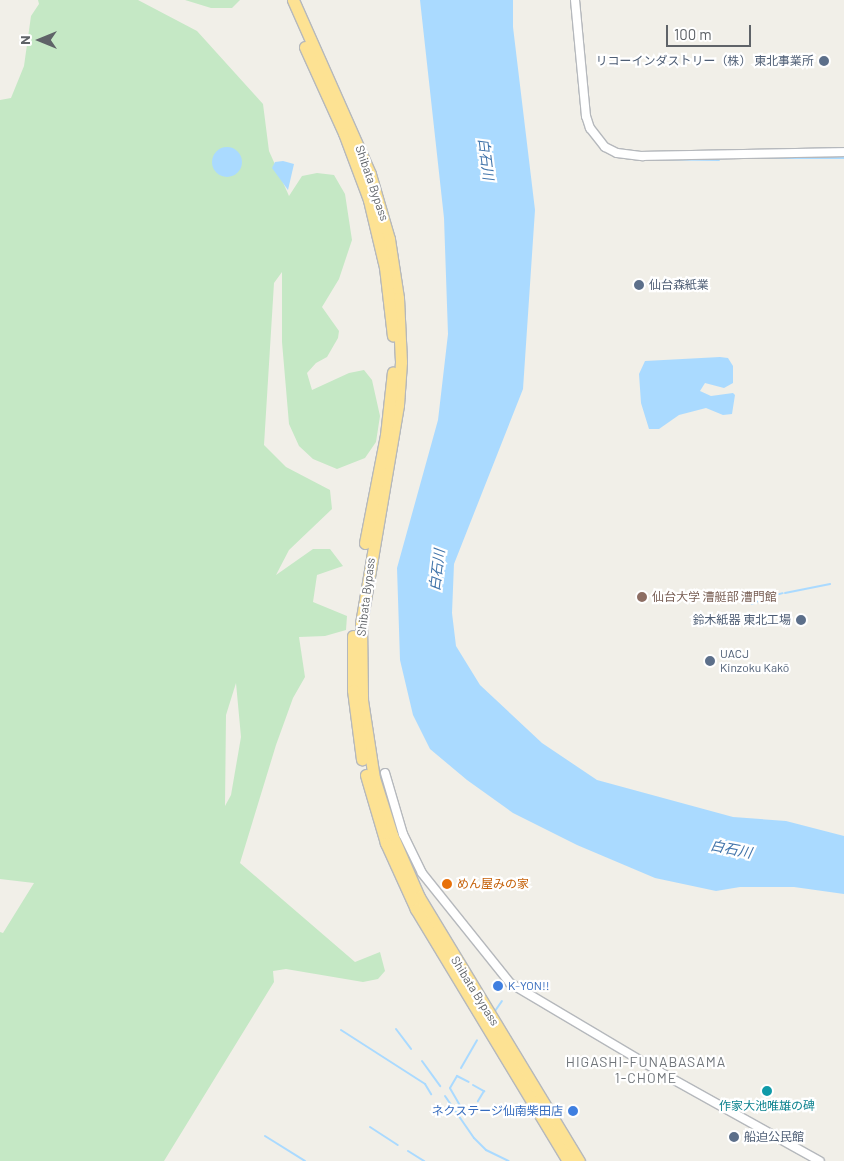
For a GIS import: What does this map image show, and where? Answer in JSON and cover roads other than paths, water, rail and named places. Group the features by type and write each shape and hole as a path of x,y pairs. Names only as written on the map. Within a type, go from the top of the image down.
{"highway":[{"name":"Shibata Bypass","path":"285,0 358,166 378,231 390,307 393,360 390,407 363,551 353,628 354,706 369,791 386,844 416,909 568,1161"},
{"name":"Shibata Bypass","path":"293,0 378,195 389,239 398,298 401,362 398,405 361,624 362,700 374,778 392,835 419,897 579,1161"}],"street":[{"path":"575,0 586,116 590,128 605,147 617,153 644,156 844,152"},
{"path":"385,772 402,834 422,873 510,983 658,1071 820,1161"}],"water":[{"name":"白石川","path":"420,0 513,0 513,27 535,210 523,389 454,564 452,613 456,646 480,685 542,743 597,780 733,817 786,821 844,836 844,894 794,887 740,887 716,891 655,878 577,845 513,813 467,780 430,749 413,715 400,660 397,568 438,420 448,334 444,218"},
{"path":"227,147 237,152 242,162 237,172 227,177 217,172 212,162 217,152"},
{"path":"283,161 294,164 288,190 272,168 275,162"},
{"path":"728,358 733,366 733,383 724,388 705,383 700,391 711,396 733,393 735,395 732,414 723,415 706,408 679,415 659,429 649,429 641,403 639,374 645,361"}],"waterway":[{"path":"751,158 844,158"},
{"path":"635,159 719,160"},
{"path":"785,593 830,584"},
{"path":"772,596 783,593"},
{"path":"752,604 766,597"},
{"path":"495,1011 502,1001"},
{"path":"396,1029 411,1049"},
{"path":"341,1030 425,1084 431,1094"},
{"path":"461,1068 477,1040"},
{"path":"422,1061 440,1086"},
{"path":"462,1109 450,1088 457,1076 469,1082"},
{"path":"473,1085 484,1091 478,1101"},
{"path":"445,1096 474,1138 486,1150 509,1161"},
{"path":"370,1127 398,1145"},
{"path":"265,1136 305,1161"},
{"path":"408,1151 424,1161"}],"place":[{"name":"リコーインダストリー（株） 東北事業所","path":"824,61"},
{"name":"仙台森紙業","path":"639,285"},
{"name":"仙台大学 漕艇部 漕門館","path":"642,597"},
{"name":"鈴木紙器 東北工場","path":"801,620"},
{"name":"UACJ Kinzoku Kakō","path":"710,661"},
{"name":"めん屋みの家","path":"447,884"},
{"name":"K-YON!!","path":"498,986"},
{"name":"作家大池唯雄の碑","path":"767,1091"},
{"name":"ネクステージ仙南柴田店","path":"573,1111"},
{"name":"船迫公民館","path":"734,1137"}],"district":[{"name":"HIGASHI-FUNABASAMA 1-CHOME","path":"646,1070"}]}
